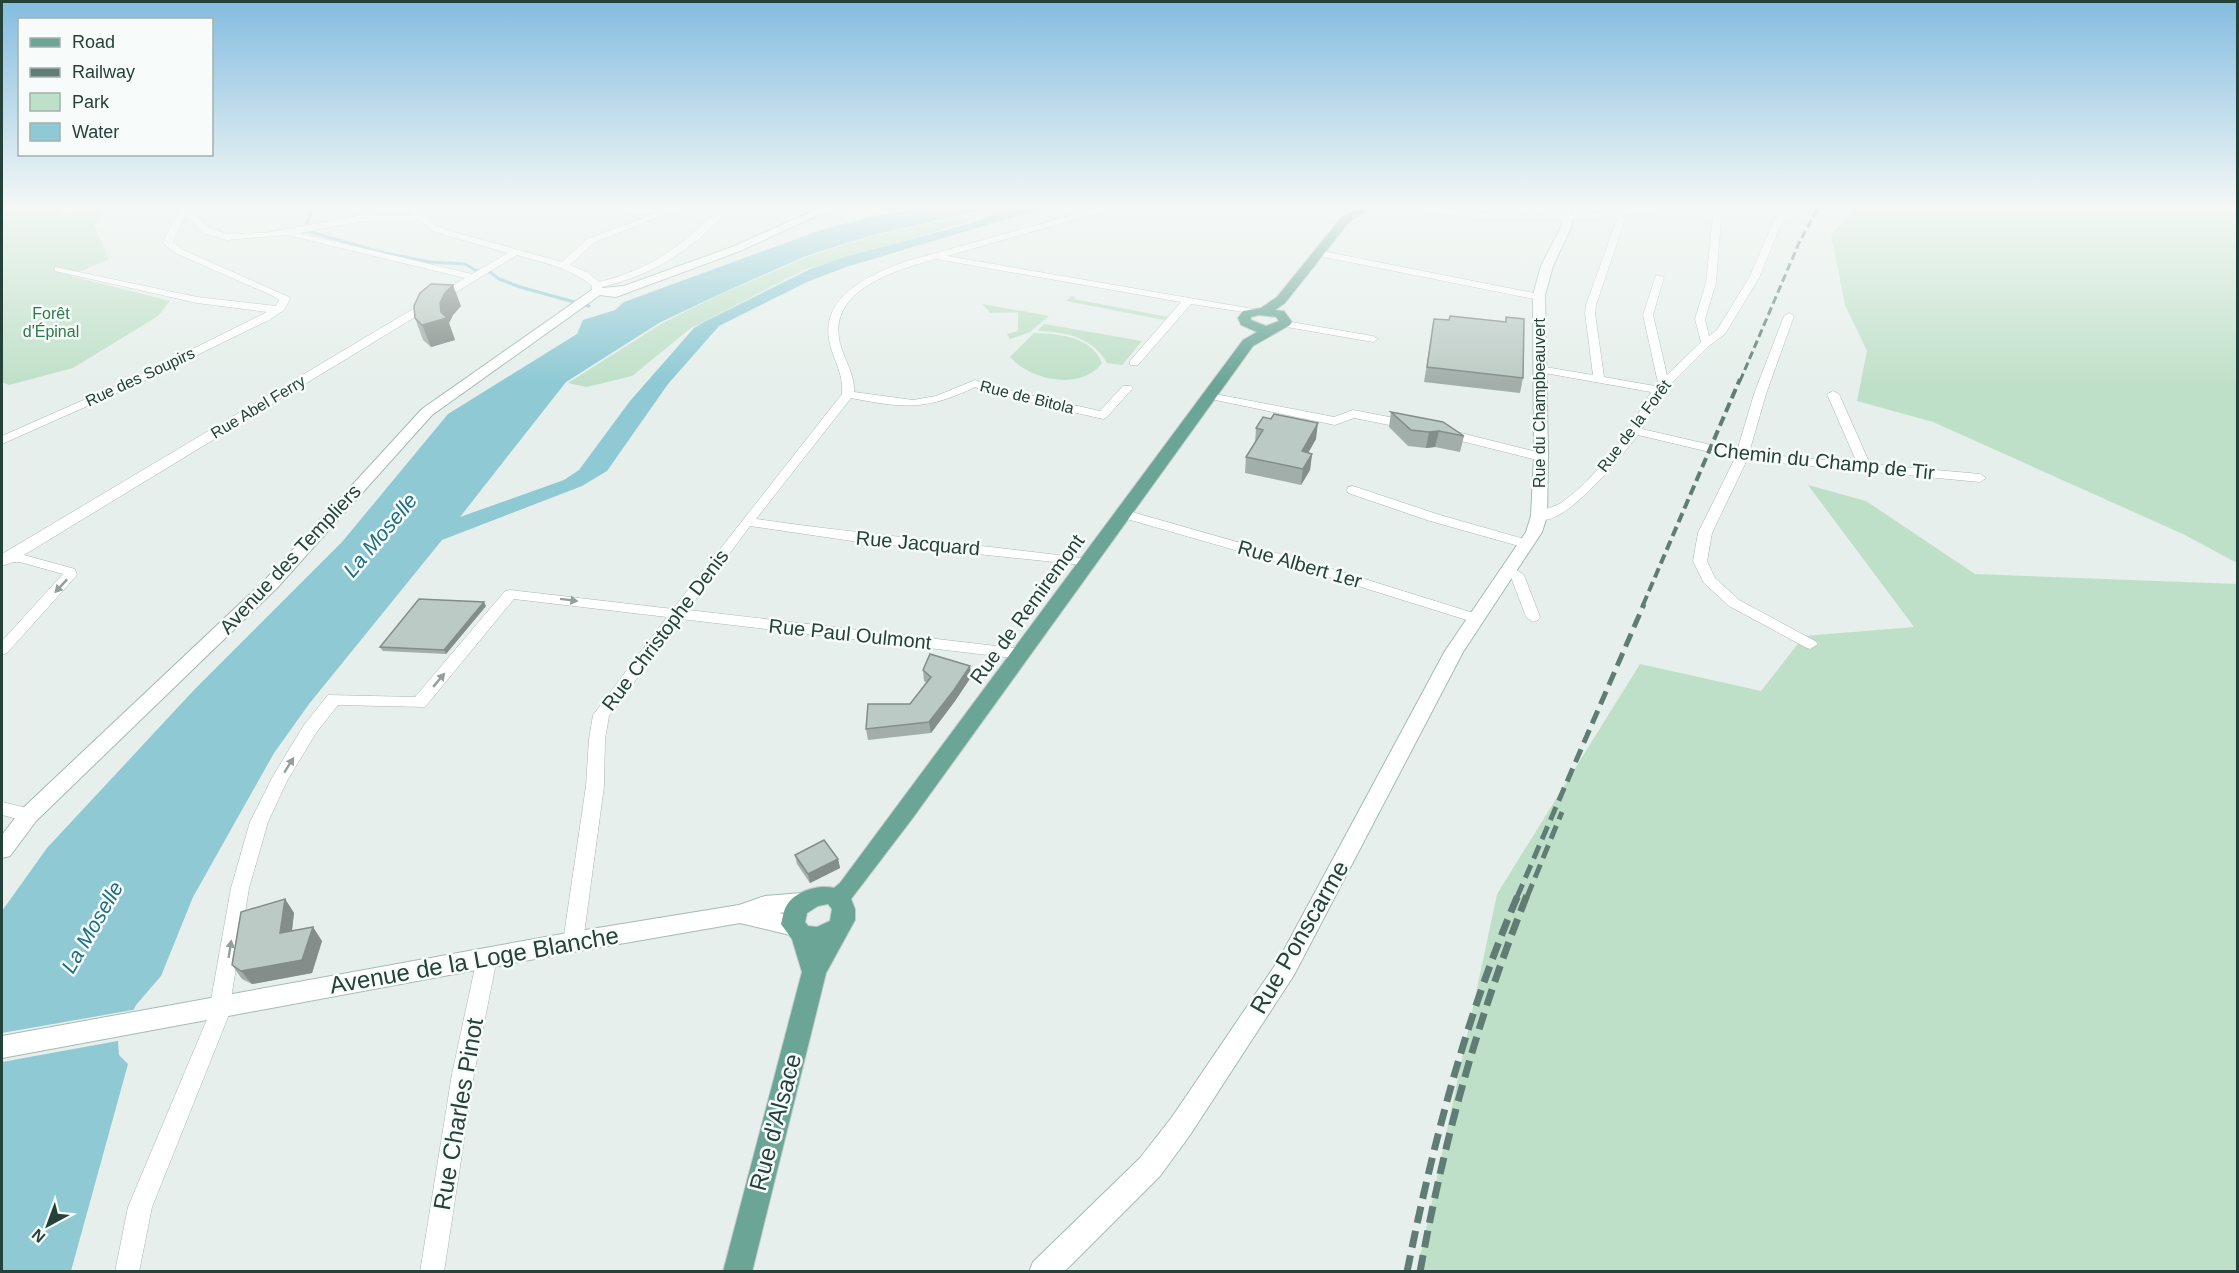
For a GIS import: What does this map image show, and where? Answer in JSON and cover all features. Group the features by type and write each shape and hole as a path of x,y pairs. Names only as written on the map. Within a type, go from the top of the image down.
{"main road":[{"name":"Rue de Remiremont","path":"838,898 848,889 898,822 1210,396 1252,323 1281,300 1307,265"},
{"path":"1252,323 1282,319 1281,300"},
{"name":"Rue de Remiremont","path":"1252,323 1271,329 1282,319"},
{"path":"798,930 819,937 838,928 845,912 843,904 838,898 820,895 802,902 793,916 798,930 814,972"},
{"name":"Rue d'Alsace","path":"737,1272 814,972 838,928"}],"street":[{"path":"58,269 197,300 277,310 285,300 275,293 211,265"},
{"path":"421,265 472,277"},
{"name":"Rue Abel Ferry","path":"4,559 492,265"},
{"path":"564,265 584,274 596,291 608,295 690,265"},
{"path":"596,291 657,265"},
{"path":"848,394 848,381 831,333 833,317 844,300 872,278 904,265"},
{"path":"987,265 1218,308 1252,323"},
{"path":"1380,265 1539,297"},
{"name":"Rue du Champbeauvert","path":"1533,531 1541,457 1539,297 1548,265"},
{"path":"1599,378 1590,313 1606,265"},
{"path":"1706,343 1700,319 1711,283 1713,265"},
{"name":"Rue de la Forêt","path":"1533,531 1548,515 1566,505 1600,472 1635,431 1661,387 1706,343 1721,332 1734,314 1759,265"},
{"path":"1539,369 1661,387 1648,315 1659,277"},
{"name":"Avenue des Templiers","path":"2,850 29,815 271,584 427,412 596,291"},
{"path":"1134,363 1187,302"},
{"name":"Rue des Soupirs","path":"2,440 144,377 277,310"},
{"path":"1789,315 1760,394 1738,468 1705,533 1700,561 1709,580 1734,603 1810,644"},
{"path":"1282,319 1373,339"},
{"name":"Rue de Bitola","path":"848,394 904,404 924,404 975,383 986,390 1103,415 1127,388"},
{"name":"Rue Christophe Denis","path":"573,942 595,786 597,739 601,715 848,394"},
{"path":"1833,394 1865,467"},
{"path":"1210,396 1335,421 1353,414 1427,429 1541,457"},
{"name":"Chemin du Champ de Tir","path":"1635,431 1742,456 1980,478"},
{"path":"1353,490 1435,518 1533,531"},
{"name":"Rue Albert 1er","path":"1125,514 1475,618"},
{"name":"Rue Jacquard","path":"748,522 852,537 975,548 1088,563"},
{"name":"Rue Ponscarme","path":"1043,1272 1150,1167 1205,1090 1286,968 1454,651 1533,531"},
{"path":"2,650 70,575 70,572 21,558 4,559"},
{"path":"1509,569 1517,575 1533,617"},
{"name":"Rue Paul Oulmont","path":"215,1008 240,888 259,822 279,780 310,729 334,699 419,703 510,594 1022,654"},
{"path":"2,809 29,815"},
{"name":"Avenue de la Loge Blanche","path":"2,1047 573,942 740,914 765,905 802,902"},
{"name":"Avenue de la Loge Blanche","path":"740,914 798,930"},
{"name":"Rue Charles Pinot","path":"432,1272 463,1074 487,958"},
{"path":"127,1272 140,1207 215,1008"}],"green space":[{"name":"Forêt d'Épinal","path":"2,265 95,265 71,276 170,301 158,316 73,368 9,385 2,382"},
{"path":"788,265 820,265 804,270 691,328 632,376 587,387 568,383 661,324 710,299"},
{"path":"1837,265 2237,265 2237,563 2185,535 1933,422 1857,401 1867,351 1845,305"},
{"path":"1072,296 1075,297 1074,299 1168,317 1165,320 1066,301"},
{"path":"982,304 1049,316 1030,332 1010,339 1007,334 1018,331 1018,312 991,313"},
{"path":"1044,324 1142,341 1122,365 1107,363 1101,354 1087,342 1069,335 1038,330"},
{"path":"1034,333 1073,338 1090,347 1102,363 1093,372 1069,380 1056,380 1030,372 1010,357"},
{"path":"1808,485 1866,501 1975,574 2237,584 2237,1271 1417,1272 1497,894 1640,664 1761,691 1804,636 1914,627"}],"water":[{"name":"La Moselle","path":"724,265 785,265 659,323 566,382 460,517 564,480 579,470 630,401 694,328 810,269 821,265 851,265 807,282 719,326 668,384 607,471 582,486 442,540 309,704 274,753 193,897 161,976 136,1005 118,1042 119,1055 128,1064 71,1271 2,1272 2,911 47,848 194,690 342,542 448,414 577,334 583,320 615,310 624,302"}],"pier":[{"path":"138,1009 123,1040 2,1062 2,1033"}],"building":[{"path":"431,284 453,285 445,293 440,303 441,312 447,318 422,325 415,318 414,306 420,293"},
{"path":"1450,316 1506,322 1506,317 1524,319 1523,378 1427,367 1434,319 1449,320"},
{"path":"1391,412 1443,422 1464,436 1439,431 1411,430"},
{"path":"1274,414 1318,423 1302,451 1312,454 1303,469 1246,457 1263,430 1256,428 1263,417 1271,419"},
{"path":"419,599 484,602 444,650 380,647"},
{"path":"930,654 970,666 929,722 866,729 868,704 910,704 931,677 923,670"},
{"path":"824,840 838,859 808,874 795,855"},
{"path":"285,899 280,933 313,927 302,960 241,971 232,965 241,912"}],"waterway":[{"path":"467,265 475,270 490,272 499,279 520,287 589,306"}],"railway":[{"path":"1740,381 1789,265"},
{"path":"1643,605 1740,379"},
{"path":"1517,897 1644,604"},
{"path":"1527,897 1562,812"},
{"path":"1407,1272 1428,1176 1453,1080 1482,987 1518,895"},
{"path":"1420,1272 1440,1175 1464,1081 1493,988 1527,895"}]}
